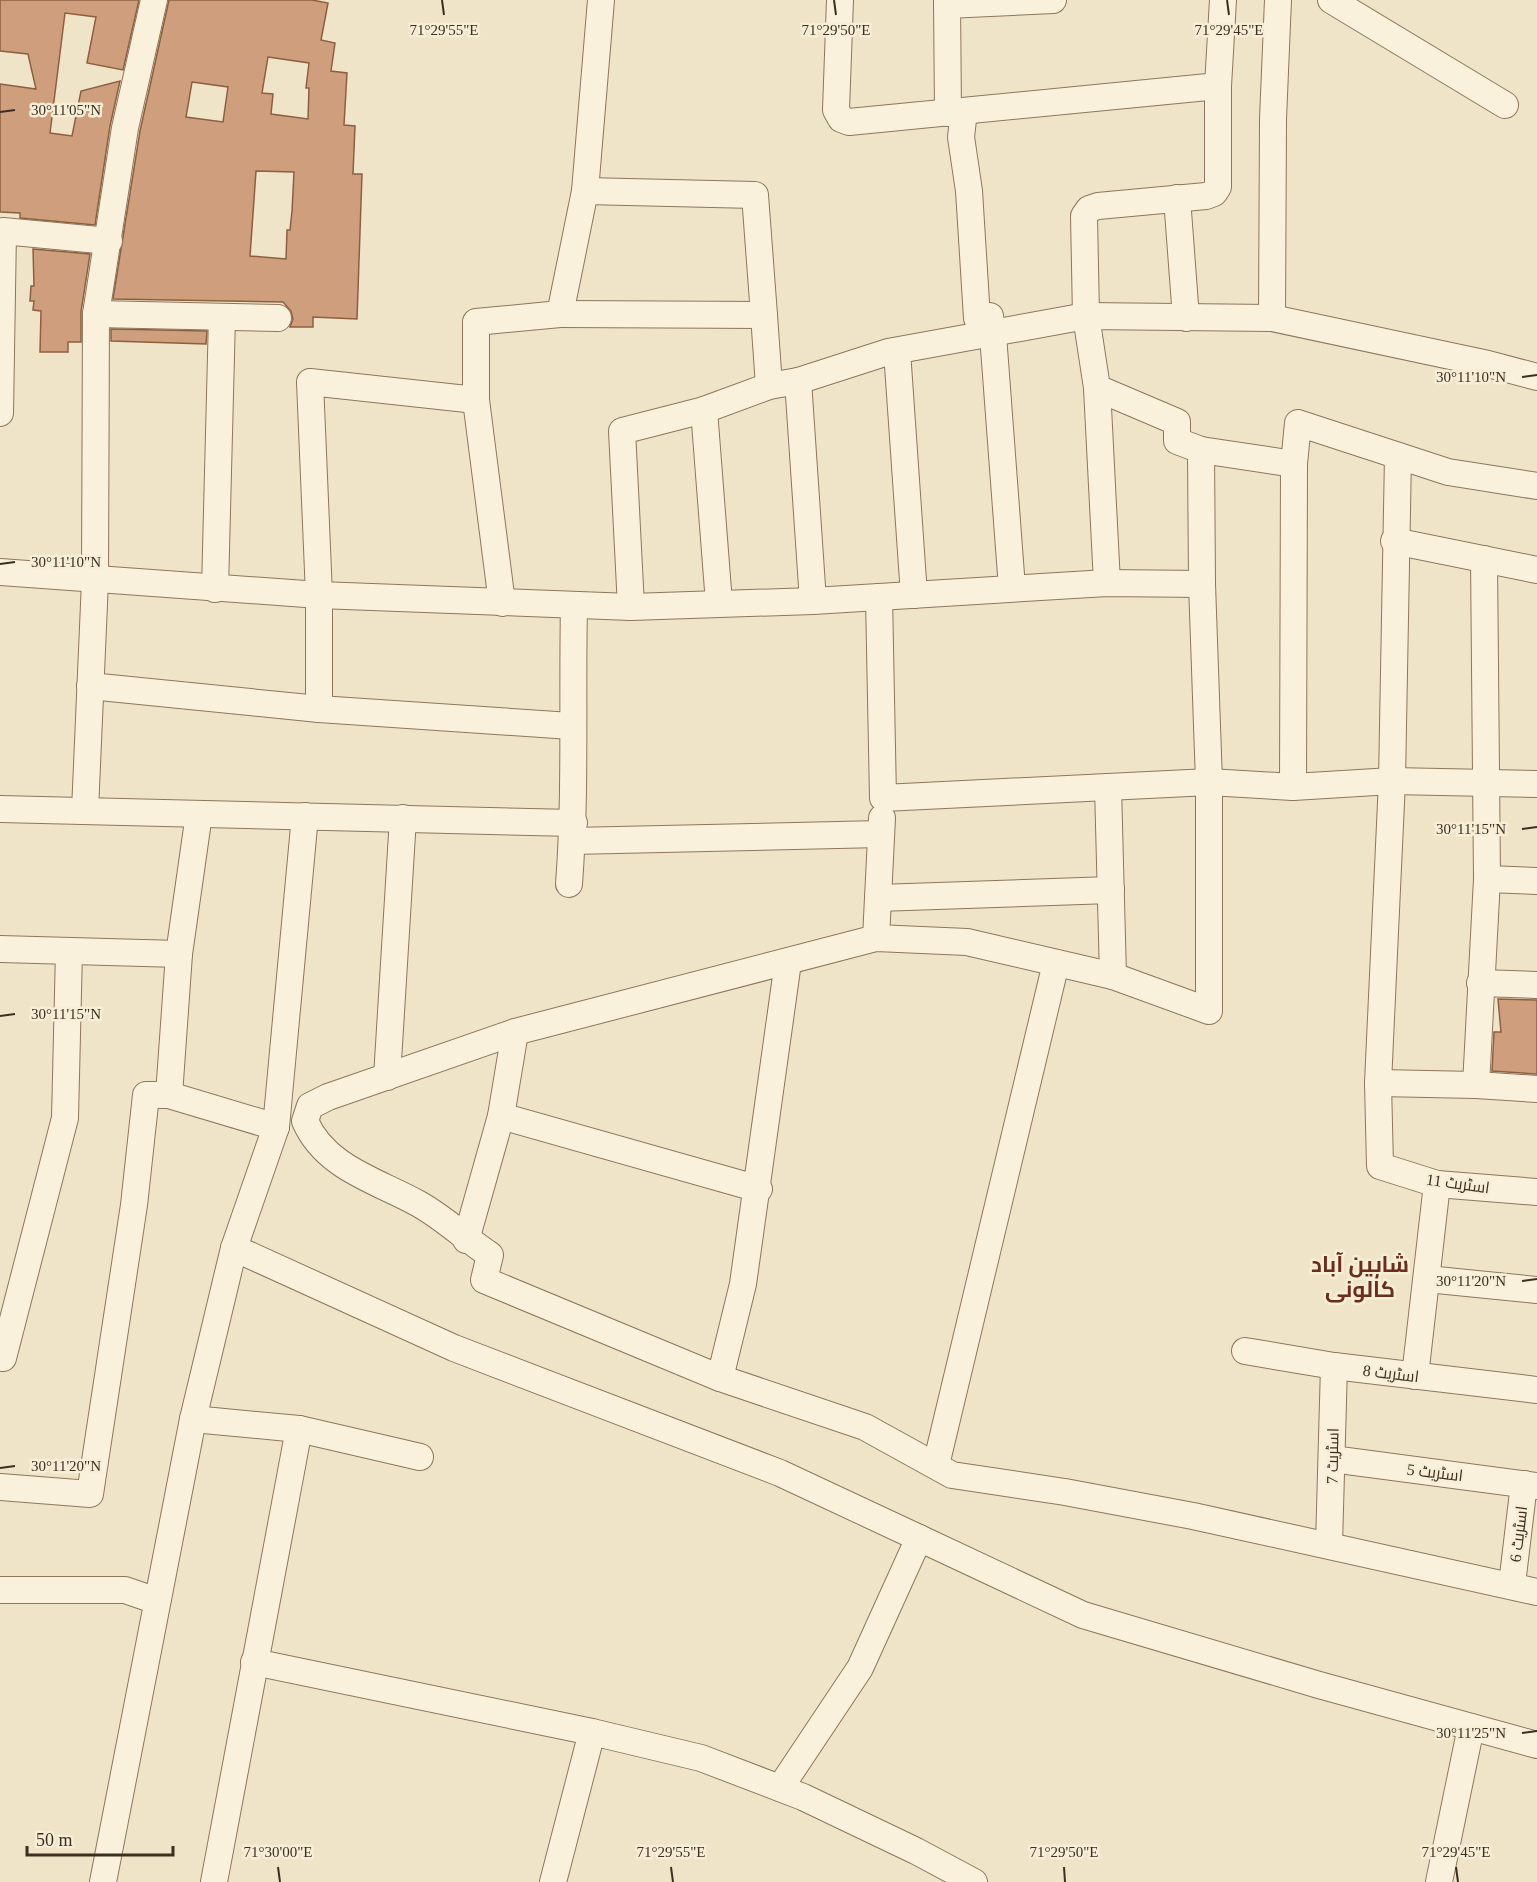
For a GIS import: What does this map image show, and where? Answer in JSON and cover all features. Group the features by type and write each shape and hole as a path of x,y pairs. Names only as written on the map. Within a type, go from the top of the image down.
{"street":[{"path":"86,811 95,581 96,314 125,128 154,0"},
{"path":"560,314 585,191 601,0"},
{"path":"840,0 836,110 841,119 849,122 1218,86"},
{"path":"1011,588 993,335 990,316 978,318 969,191 956,112 947,3 1053,0"},
{"path":"1107,583 1097,388 1086,316 1084,216 1089,209 1098,206 1206,196 1214,193 1218,187 1218,86 1223,0"},
{"path":"1272,318 1273,119 1278,0"},
{"path":"1331,0 1505,105"},
{"path":"585,191 755,195 769,386"},
{"path":"1177,198 1186,318"},
{"path":"0,413 3,231 109,241"},
{"path":"96,314 278,318"},
{"path":"502,603 476,400 476,322 560,314 764,315"},
{"path":"631,607 622,431 704,410 769,386 798,381 897,351 1086,316 1272,318 1537,377"},
{"path":"215,589 222,317"},
{"path":"897,351 914,595"},
{"path":"798,381 813,601"},
{"path":"319,709 319,595 310,382 476,400"},
{"path":"1097,388 1177,422 1177,441 1201,450 1294,464"},
{"path":"704,410 719,603"},
{"path":"1293,787 1294,464 1298,423 1448,472 1537,486"},
{"path":"1201,450 1202,584 1209,782 1209,1011 1113,976 967,942 876,938 515,1032 310,1106 305,1121 310,1133 351,1172 420,1204 466,1240 490,1255 484,1280 720,1378 865,1427 952,1474 1065,1492 1329,1545 1512,1584 1537,1592"},
{"path":"1398,456 1394,541 1392,781 1378,1083 1537,1089"},
{"path":"1394,541 1537,570"},
{"path":"1476,1085 1487,879 1488,783 1484,560"},
{"path":"0,572 95,581 319,595 631,607 813,601 1107,583 1202,584"},
{"path":"876,938 884,798 879,597"},
{"path":"569,884 573,832 571,726 574,605"},
{"path":"90,686 319,709 571,726"},
{"path":"884,798 1209,782 1293,787 1392,781 1537,784"},
{"path":"1108,786 1113,976"},
{"path":"0,808 403,818 573,832 881,834"},
{"path":"169,1095 179,954 199,814"},
{"path":"103,1882 193,1419 234,1248 276,1127 305,816"},
{"path":"387,1077 403,818"},
{"path":"1487,879 1537,880"},
{"path":"878,898 1111,890"},
{"path":"0,949 179,954"},
{"path":"0,1357 3,1358 65,1118 69,951"},
{"path":"720,1378 743,1284 759,1189 788,962"},
{"path":"936,1465 1056,963"},
{"path":"1480,983 1537,985"},
{"path":"466,1240 501,1116 515,1032"},
{"name":"اسٹریٹ 11","path":"1378,1083 1380,1166 1437,1184 1537,1192"},
{"path":"0,1487 90,1494 134,1204 146,1095 169,1095 276,1127"},
{"path":"501,1116 759,1189"},
{"path":"1415,1376 1437,1184"},
{"path":"234,1248 454,1348 780,1473 1083,1615 1319,1685 1537,1744"},
{"path":"1427,1279 1537,1290"},
{"name":"اسٹریٹ 8","path":"1245,1351 1334,1366 1537,1390"},
{"name":"اسٹریٹ 7","path":"1329,1545 1334,1366"},
{"path":"193,1419 299,1429 420,1457"},
{"path":"214,1882 299,1429"},
{"name":"اسٹریٹ 5","path":"1332,1459 1531,1485"},
{"name":"اسٹریٹ 6","path":"1512,1584 1531,1485"},
{"path":"780,1788 860,1668 919,1538"},
{"path":"0,1590 125,1590 157,1601"},
{"path":"254,1662 592,1732 701,1758 780,1788 906,1846 974,1882"},
{"path":"1439,1882 1471,1727"},
{"path":"553,1882 592,1732"}],"building":[{"path":"0,0 139,0 123,70 87,63 96,17 65,13 50,133 72,136 81,91 120,81 110,126 95,225 20,218 20,213 0,212 0,84 36,89 28,54 0,51"},
{"path":"169,0 312,0 328,3 321,40 335,43 331,71 347,73 344,125 355,126 353,174 362,174 357,319 313,317 313,327 290,327 293,319 291,311 283,302 113,299 140,131","holes":["268,57 309,63 306,88 309,88 308,119 271,114 273,94 262,93","192,82 228,87 223,122 186,117","256,171 294,172 286,259 250,256"]},
{"path":"33,249 90,254 81,312 81,342 68,342 68,352 40,352 41,311 33,310 34,301 30,301 31,286 34,286"},
{"path":"111,329 207,331 206,344 111,341"},
{"path":"1498,999 1537,1000 1537,1074 1492,1071 1494,1032 1501,1032"}],"district":[{"name":"شاہین آباد کالونی","path":"1360,1276"}]}
